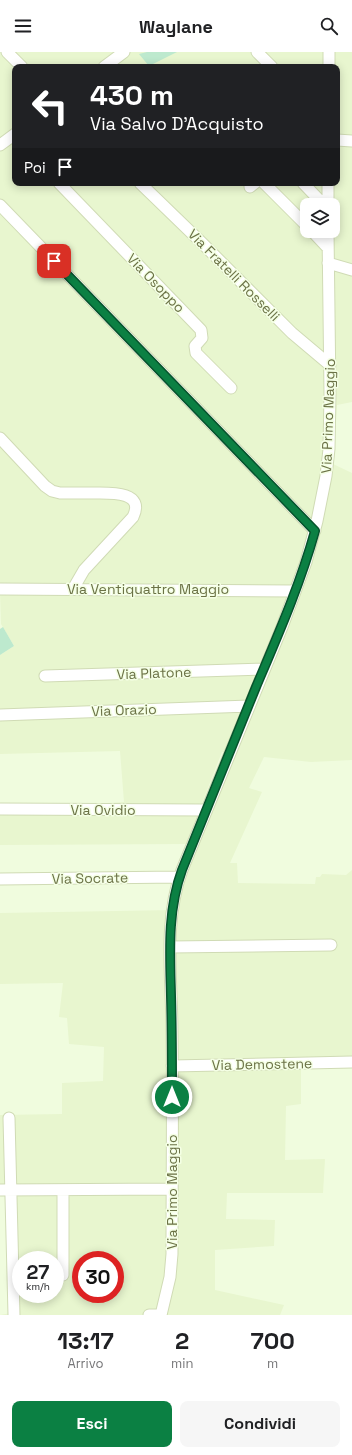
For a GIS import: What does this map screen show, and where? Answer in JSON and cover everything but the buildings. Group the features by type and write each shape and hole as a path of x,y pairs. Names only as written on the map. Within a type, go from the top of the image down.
{"street":[{"path":"7,52 19,64"},
{"path":"112,64 124,52"},
{"path":"257,52 269,64"},
{"path":"329,52 329,64"},
{"path":"0,145 12,137"},
{"path":"340,140 352,141"},
{"name":"Via Osoppo","path":"62,186 201,330 201,340 195,346 196,353 231,388"},
{"name":"Via Fratelli Rosselli","path":"143,186 292,333 330,366"},
{"path":"267,186 300,219"},
{"path":"306,186 317,198"},
{"path":"328,186 328,198"},
{"path":"0,205 315,531"},
{"path":"319,238 328,248"},
{"name":"Via Primo Maggio","path":"161,1315 168,1288 171,1266 172,1066 170,947 172,913 179,876 295,591 306,562 315,531 324,491 328,462 330,366 328,238"},
{"path":"328,263 352,270"},
{"path":"0,438 45,486 52,491 60,493 117,494 128,496 134,502 136,510 133,517 84,570 73,589"},
{"name":"Via Ventiquattro Maggio","path":"2,587 295,591"},
{"name":"Via Platone","path":"45,676 264,669"},
{"name":"Via Orazio","path":"0,715 249,706"},
{"name":"Via Ovidio","path":"0,809 206,810"},
{"name":"Via Socrate","path":"0,879 179,876"},
{"path":"170,947 331,945"},
{"name":"Via Demostene","path":"172,1066 352,1062"},
{"path":"9,1118 6,1190 14,1315"},
{"path":"6,1190 172,1189"},
{"path":"63,1190 63,1251"},
{"path":"149,1315 161,1315"}],"shaded area":[{"path":"0,52 352,52 352,402 337,405 333,464 352,473 352,760 311,762 264,757 249,788 262,792 230,863 237,863 238,883 315,884 316,877 320,877 322,874 346,875 352,870 352,1066 301,1069 301,1104 286,1106 285,1160 325,1159 323,1193 227,1193 226,1219 275,1220 274,1246 215,1250 215,1290 284,1305 280,1315 0,1315 11,1313 6,1196 0,1196 0,1115 62,1114 62,1083 103,1081 104,1047 69,1044 67,1018 59,1017 63,983 0,984 0,913 174,910 177,895 233,753 222,752 186,844 0,845 0,804 91,804 124,802 120,751 0,754 0,655 14,646 1,624 0,593"},
{"path":"147,52 177,52 153,64 147,64 139,54"},
{"path":"3,627 14,646 0,655 0,629"}],"route":[{"path":"54,261 315,531 306,562 282,626 179,876 173,902 170,928 172,1097"}]}
